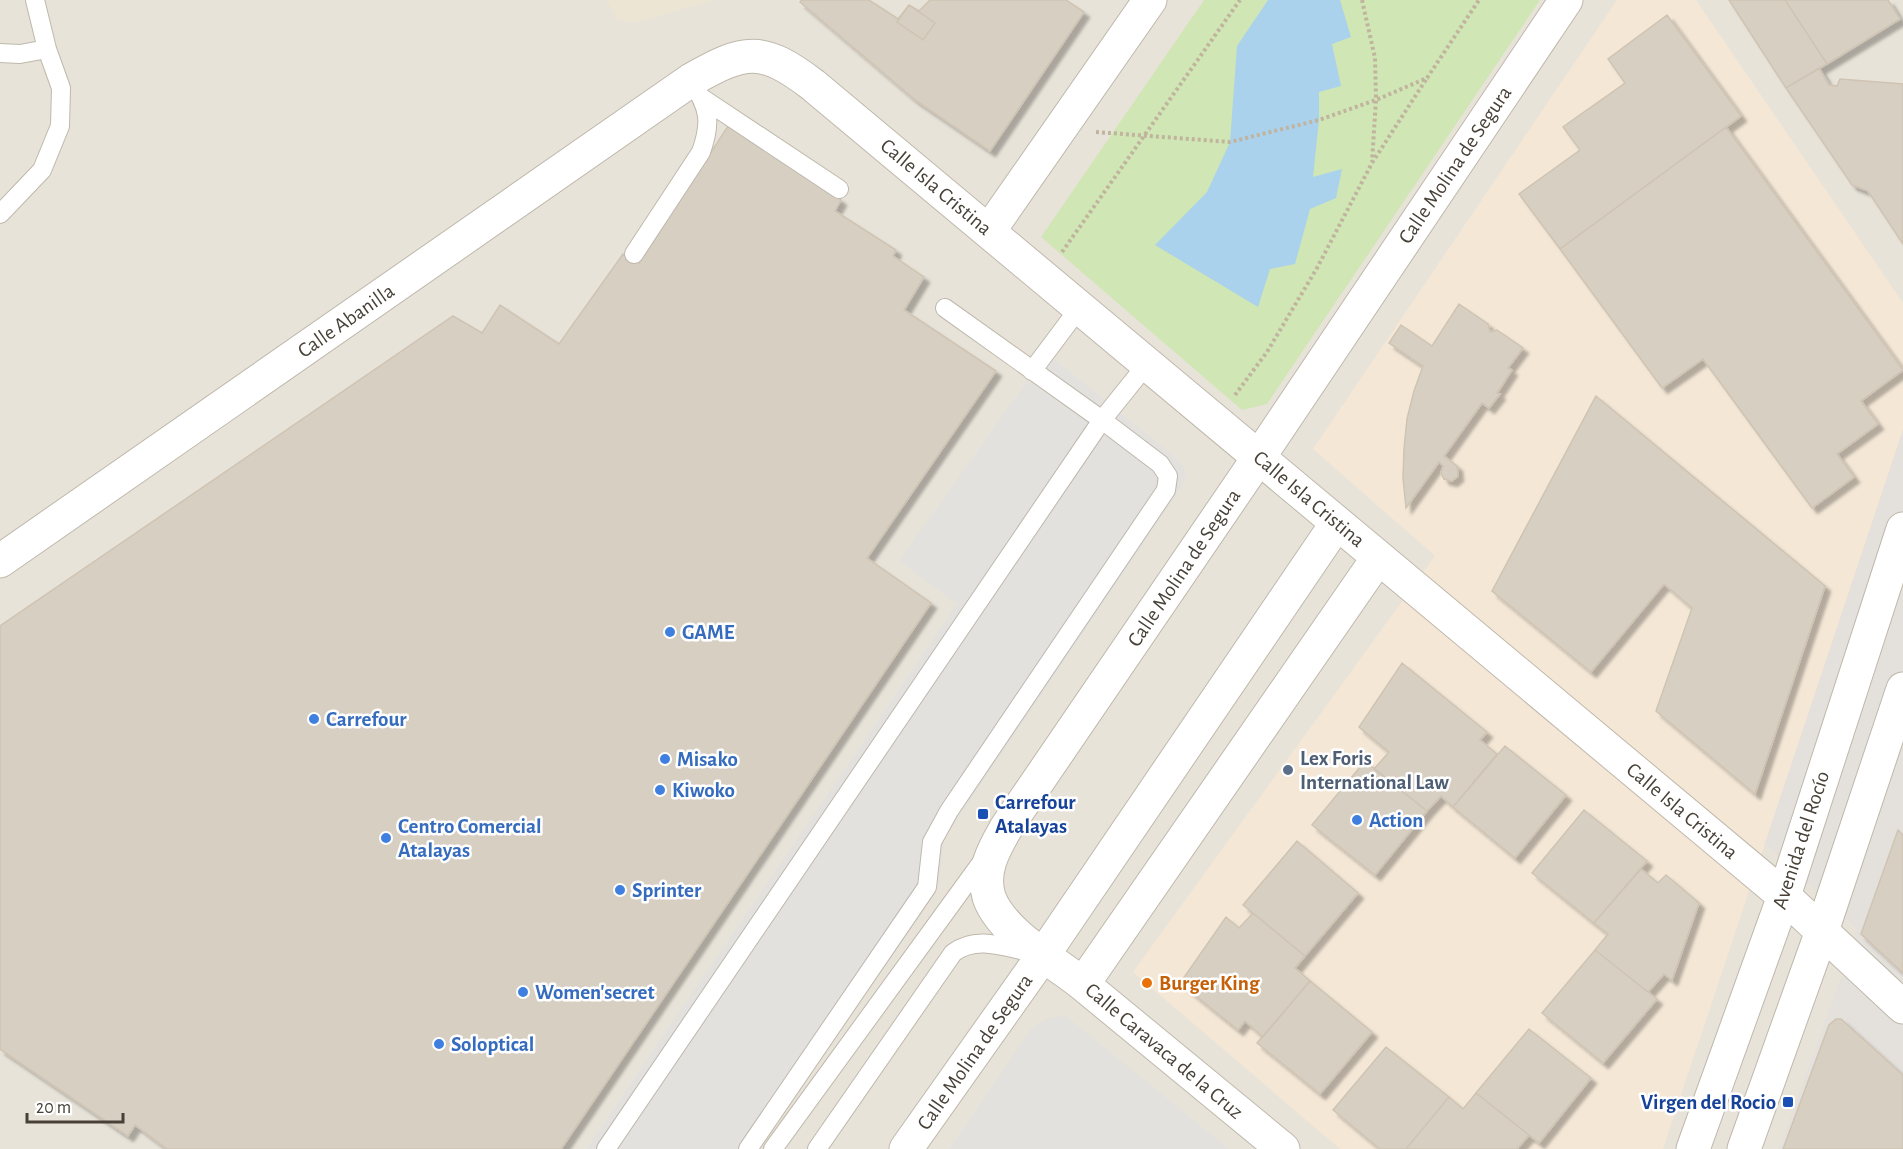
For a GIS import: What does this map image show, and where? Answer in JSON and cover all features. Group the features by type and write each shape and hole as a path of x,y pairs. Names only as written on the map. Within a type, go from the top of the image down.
{"street":[{"path":"989,231 1150,0"},
{"name":"Calle Molina de Segura","path":"1044,954 1005,922 990,898 987,871 991,854 1006,828 1566,0"},
{"name":"Calle Isla Cristina","path":"697,89 734,58 753,55 769,58 785,65 813,85 1784,896 1903,1007"},
{"name":"Calle Abanilla","path":"0,561 697,89"},
{"name":"Calle Molina de Segura","path":"906,1149 1044,954 1337,523"},
{"name":"Avenida del Rocío","path":"1694,1149 1784,896 1903,529"},
{"path":"1083,984 1378,558"},
{"path":"1744,1149 1822,931 1903,689"},
{"name":"Calle Caravaca de la Cruz","path":"1044,954 1283,1149"}],"lane":[{"path":"0,214 42,170 60,126 61,88 47,49 35,0"},
{"path":"0,53 20,54 47,49"},
{"path":"697,89 839,189"},
{"path":"634,254 701,152 708,133 707,114 697,89"},
{"path":"1032,371 1080,307"},
{"path":"748,1149 927,887 932,842 949,811 1166,490 1168,476 1160,464 945,308"},
{"path":"606,1149 1102,420 1147,364"},
{"path":"773,1149 1006,828"},
{"path":"817,1149 953,953 962,946 980,942 1044,954"}],"path":[{"path":"1044,277 1239,0"},
{"path":"1362,0 1375,58 1376,100 1372,163"},
{"path":"1215,420 1267,352 1317,268 1372,163 1479,0"},
{"path":"1060,129 1230,142 1319,120 1376,100 1427,78"}],"shaded area":[{"path":"0,0 1903,0 1903,1149 0,1149"},
{"path":"606,0 713,0 634,23 617,19"},
{"path":"1617,0 1696,0 1903,303 1903,430 1663,1149 1340,1149 1133,972 1435,556 1313,449"},
{"path":"1047,353 1175,457 1187,475 1181,488 944,839 939,884 759,1149 586,1149 957,604 899,561"},
{"path":"1903,430 1903,1149 1779,1149 1858,930 1765,843"},
{"path":"1066,1016 1229,1149 949,1149 1032,1028 1048,1018"}],"green space":[{"path":"1204,0 1540,0 1267,404 1242,410 1041,237"}],"water":[{"path":"1268,0 1340,0 1351,37 1332,44 1341,86 1319,92 1319,120 1313,177 1342,169 1336,198 1310,209 1295,264 1270,269 1258,307 1155,245 1207,192 1230,142 1237,46"}],"building":[{"path":"802,0 869,0 898,19 909,5 919,11 930,0 1066,0 1084,12 990,151 914,99 800,2"},
{"path":"1729,0 1785,0 1827,64 1786,88"},
{"path":"1785,0 1888,0 1900,19 1827,64"},
{"path":"909,5 935,23 923,40 897,22"},
{"path":"1667,15 1741,116 1560,249 1519,194 1580,150 1563,127 1625,83 1608,59"},
{"path":"1819,68 1829,85 1837,86 1840,79 1903,84 1903,244 1868,191 1852,185 1786,88"},
{"name":"Centro Comercial Atalayas","path":"730,123 841,200 835,211 896,250 893,256 924,277 904,310 996,371 867,558 931,603 561,1149 167,1149 135,1125 128,1136 0,1049 0,626 453,316 482,333 500,305 559,344 623,254 639,263"},
{"path":"1726,127 1903,370 1861,401 1878,424 1837,454 1854,477 1812,508 1703,359 1662,388 1560,249"},
{"path":"1459,304 1488,324 1490,332 1497,330 1523,348 1508,368 1512,370 1497,393 1500,394 1489,408 1482,403 1444,456 1457,466 1458,476 1452,481 1444,479 1441,473 1443,466 1439,462 1406,508 1403,478 1407,419 1423,366 1389,343 1401,325 1432,346"},
{"path":"1596,396 1825,586 1755,794 1656,711 1692,608 1664,584 1591,672 1492,591"},
{"path":"1402,663 1487,732 1480,740 1497,754 1453,807 1441,796 1427,811 1374,769 1389,752 1359,727"},
{"path":"1505,746 1566,795 1515,858 1453,807"},
{"path":"1365,761 1427,811 1375,875 1312,825"},
{"path":"1584,810 1647,861 1594,923 1532,873"},
{"path":"1898,830 1903,835 1903,973 1861,934"},
{"path":"1297,841 1358,893 1305,956 1243,905"},
{"path":"1641,869 1658,883 1666,875 1699,903 1672,980 1664,974 1648,992 1595,950 1608,934 1594,923"},
{"path":"1253,913 1305,956 1295,968 1310,981 1263,1037 1245,1021 1238,1030 1180,983 1226,917 1239,928"},
{"path":"1595,950 1657,999 1603,1063 1542,1013"},
{"path":"1310,981 1372,1032 1320,1094 1257,1043"},
{"path":"1836,1019 1841,1019 1903,1075 1903,1149 1783,1149 1829,1025"},
{"path":"1529,1029 1591,1078 1539,1143 1476,1093"},
{"path":"1386,1047 1449,1097 1406,1149 1380,1149 1333,1110"},
{"path":"1476,1093 1529,1135 1517,1149 1406,1149 1449,1097 1463,1109"}],"place":[{"name":"GAME","path":"670,632"},
{"name":"Carrefour","path":"314,719"},
{"name":"Misako","path":"665,759"},
{"name":"Lex Foris International Law","path":"1288,770"},
{"name":"Kiwoko","path":"660,790"},
{"name":"Carrefour Atalayas","path":"983,814"},
{"name":"Action","path":"1357,820"},
{"name":"Centro Comercial Atalayas","path":"386,838"},
{"name":"Sprinter","path":"620,890"},
{"name":"Burger King","path":"1147,983"},
{"name":"Women'secret","path":"523,992"},
{"name":"Soloptical","path":"439,1044"},
{"name":"Virgen del Rocio","path":"1788,1102"}]}
